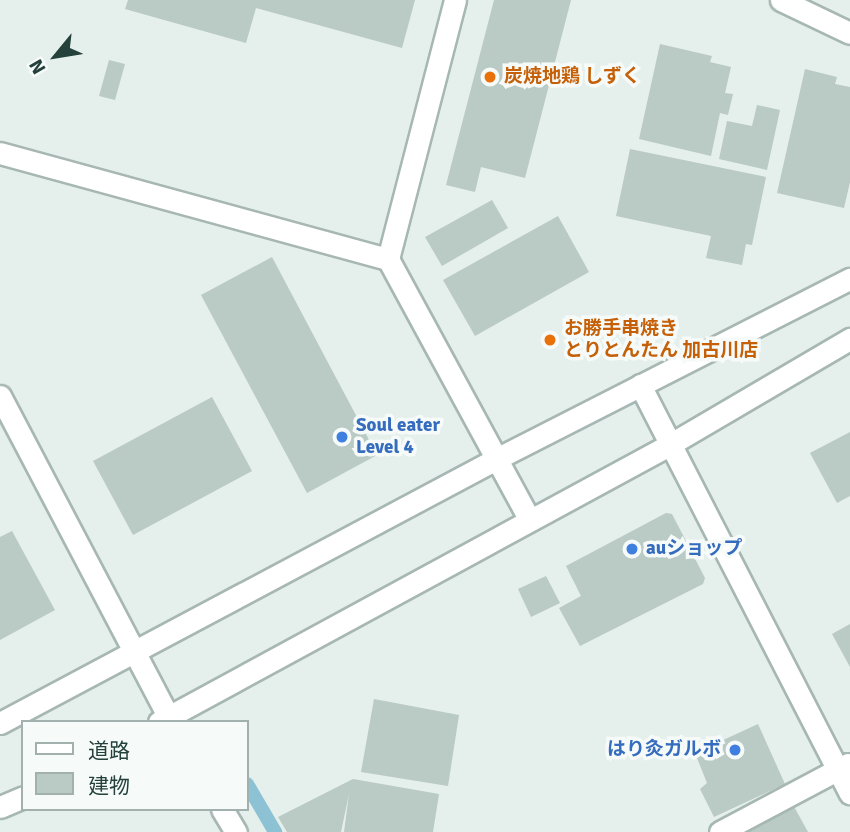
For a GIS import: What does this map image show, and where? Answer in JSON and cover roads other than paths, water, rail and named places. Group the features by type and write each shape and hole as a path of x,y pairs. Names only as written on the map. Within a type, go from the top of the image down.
{"street":[{"path":"455,0 388,259 529,519"},
{"path":"781,0 850,33"},
{"path":"0,153 388,259"},
{"path":"0,723 133,655 496,459 850,279"},
{"path":"0,396 166,720 529,519 669,445 850,339"},
{"path":"640,385 669,445 844,766 850,793"},
{"path":"720,832 844,766"},
{"path":"0,807 21,798"},
{"path":"223,811 236,832"}],"waterway":[{"path":"248,786 275,832"}],"place":[{"name":"炭焼地鶏 しずく","path":"490,77"},
{"name":"お勝手串焼き とりとんたん 加古川店","path":"550,340"},
{"name":"Soul eater Level 4","path":"342,437"},
{"name":"auショップ","path":"632,549"},
{"name":"はり灸ガルボ","path":"735,750"}]}
